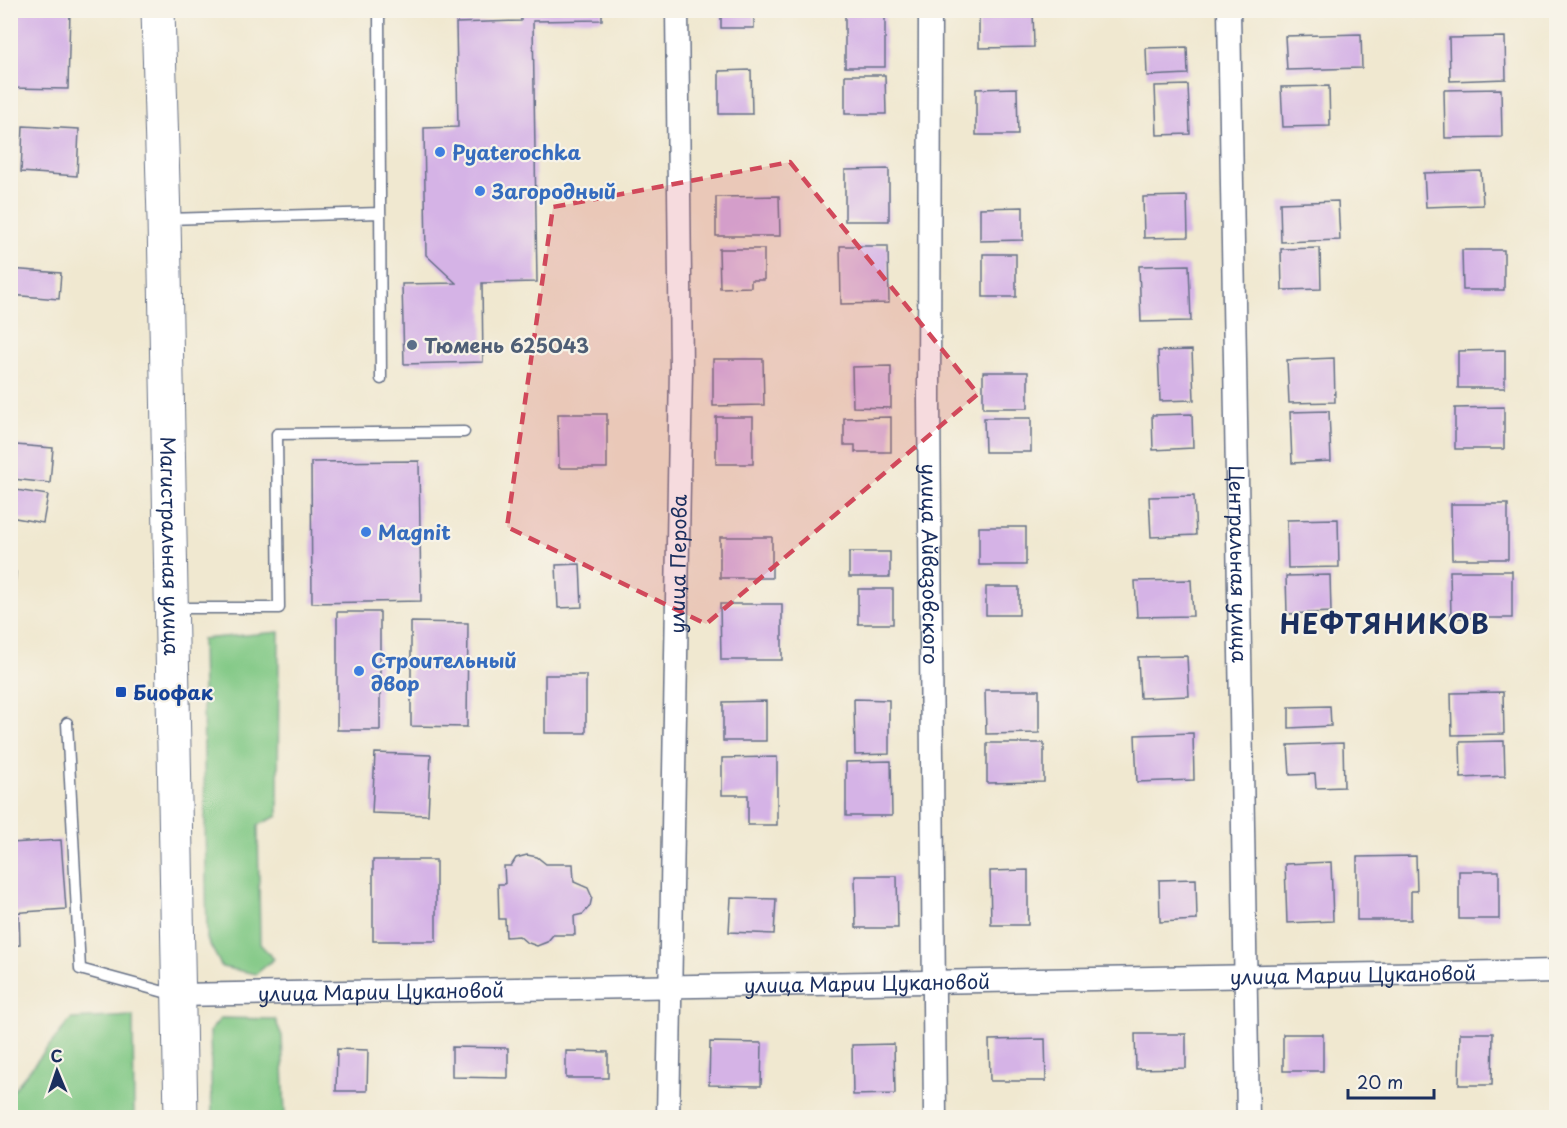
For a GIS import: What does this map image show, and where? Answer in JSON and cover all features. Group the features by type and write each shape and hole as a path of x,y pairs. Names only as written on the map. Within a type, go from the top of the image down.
{"main road":[{"name":"Магистральная улица","path":"158,10 181,1118"}],"street":[{"name":"улица Перова","path":"668,1118 681,369 676,10"},
{"name":"улица Айвазовского","path":"930,10 929,401 932,981 935,1118"},
{"name":"Центральная улица","path":"1229,10 1248,1118"},
{"name":"улица Марии Цукановой","path":"177,995 1557,971"}],"lane":[{"path":"379,10 381,379"},
{"path":"164,219 380,213"},
{"path":"171,608 279,608 277,434 464,432"},
{"path":"67,723 81,969 177,995"}],"highlighted area":[{"path":"790,162 978,394 706,624 507,527 553,207"}],"green space":[{"path":"279,632 278,816 258,825 260,944 274,959 256,974 222,967 207,939 202,639"},
{"path":"133,1016 134,1117 11,1117 11,1093 71,1019"},
{"path":"221,1018 275,1019 282,1036 285,1117 212,1117 210,1031"}],"building":[{"path":"10,10 70,10 68,89 10,88"},
{"path":"521,10 602,10 602,20 533,21 537,282 482,283 483,362 404,364 402,284 456,283 426,255 424,128 458,127 456,23 521,21"},
{"path":"721,10 754,10 754,28 721,28"},
{"path":"979,10 1033,10 1034,47 979,48"},
{"path":"845,12 885,12 885,67 845,67"},
{"path":"1361,34 1362,68 1287,70 1285,36"},
{"path":"1505,37 1506,79 1450,81 1449,38"},
{"path":"1187,47 1188,74 1147,76 1146,48"},
{"path":"751,70 752,114 719,114 719,71"},
{"path":"845,75 885,75 886,114 845,114"},
{"path":"1188,85 1190,134 1157,135 1155,86"},
{"path":"1329,86 1330,126 1283,127 1281,87"},
{"path":"1017,88 1018,135 976,135 976,89"},
{"path":"1501,89 1502,137 1445,138 1444,90"},
{"path":"23,126 79,129 77,176 21,172"},
{"path":"889,169 889,221 845,221 845,170"},
{"path":"1481,171 1483,205 1426,207 1424,173"},
{"path":"779,196 780,236 716,236 716,197"},
{"path":"1187,196 1188,237 1144,238 1143,197"},
{"path":"1338,201 1340,240 1281,242 1280,203"},
{"path":"1023,207 1023,240 980,241 980,208"},
{"path":"840,246 888,246 889,303 841,304"},
{"path":"1320,248 1321,289 1282,290 1281,249"},
{"path":"719,249 764,249 764,280 751,280 751,287 720,288"},
{"path":"1462,250 1504,250 1504,290 1463,290"},
{"path":"983,254 1016,254 1016,297 983,297"},
{"path":"1189,265 1191,321 1141,322 1139,266"},
{"path":"10,269 61,273 59,299 10,295"},
{"path":"1192,350 1194,400 1160,401 1158,351"},
{"path":"1505,350 1505,388 1458,388 1458,351"},
{"path":"1334,358 1335,402 1289,403 1287,360"},
{"path":"713,359 763,359 764,405 713,406"},
{"path":"891,366 891,408 853,407 852,367"},
{"path":"983,372 1028,372 1028,408 983,408"},
{"path":"1504,407 1504,449 1455,449 1455,408"},
{"path":"1329,411 1331,461 1292,463 1290,412"},
{"path":"558,414 607,414 607,468 559,468"},
{"path":"1192,414 1193,448 1153,450 1152,415"},
{"path":"716,417 753,417 753,464 716,464"},
{"path":"891,417 891,452 855,452 855,445 844,445 844,418"},
{"path":"984,418 1031,418 1031,452 985,452"},
{"path":"16,445 53,448 50,483 13,479"},
{"name":"Magnit","path":"419,461 421,601 312,603 311,462"},
{"path":"10,489 48,495 43,523 10,517"},
{"path":"1194,496 1196,535 1151,537 1149,497"},
{"path":"1451,504 1508,504 1508,559 1452,559"},
{"path":"1338,519 1339,567 1288,568 1287,520"},
{"path":"979,527 1026,527 1026,565 979,565"},
{"path":"720,537 772,537 772,578 720,578"},
{"path":"849,552 890,552 890,577 849,577"},
{"path":"580,564 582,607 558,608 556,565"},
{"path":"1450,571 1512,571 1512,618 1451,618"},
{"path":"10,572 16,572 13,613 10,613"},
{"path":"1330,575 1331,612 1287,614 1286,576"},
{"path":"1191,580 1193,616 1137,617 1135,581"},
{"path":"986,587 1019,587 1019,615 986,615"},
{"path":"858,589 893,589 893,624 858,624"},
{"path":"720,604 782,604 782,660 721,660"},
{"name":"Строительный двор","path":"337,612 380,612 380,730 337,730"},
{"path":"411,622 468,623 467,727 411,726"},
{"path":"1187,656 1189,696 1140,698 1138,657"},
{"path":"545,675 586,675 586,733 545,733"},
{"path":"985,690 1039,690 1039,733 986,734"},
{"path":"1503,692 1504,734 1452,735 1451,693"},
{"path":"854,699 889,700 889,754 855,755"},
{"path":"766,701 766,741 723,741 723,702"},
{"path":"1330,706 1331,726 1289,728 1289,707"},
{"path":"1193,733 1194,780 1137,782 1135,735"},
{"path":"1504,741 1505,776 1461,778 1460,742"},
{"path":"987,743 1044,743 1044,782 987,783"},
{"path":"1343,743 1344,787 1316,788 1315,774 1290,775 1288,745"},
{"path":"375,753 431,755 428,815 372,813"},
{"path":"777,757 777,825 748,825 748,795 722,795 722,758"},
{"path":"891,761 892,816 846,816 846,762"},
{"path":"61,840 66,909 10,913 10,843"},
{"path":"527,855 537,857 546,864 573,864 574,882 588,888 592,897 590,906 583,914 574,916 575,935 553,935 547,942 537,946 526,942 519,936 506,937 505,919 499,919 498,884 505,884 504,866 511,866 516,858"},
{"path":"1416,856 1417,891 1411,891 1411,920 1357,920 1357,857"},
{"path":"373,860 436,860 436,941 373,941"},
{"path":"1331,862 1333,921 1287,923 1285,864"},
{"path":"1028,870 1028,925 991,925 990,871"},
{"path":"1459,871 1499,871 1499,919 1459,919"},
{"path":"855,876 897,876 898,928 856,928"},
{"path":"1196,879 1197,920 1160,922 1159,880"},
{"path":"731,898 776,899 774,934 729,932"},
{"path":"10,916 19,916 20,945 10,946"},
{"path":"1460,1033 1493,1033 1492,1085 1459,1085"},
{"path":"1135,1034 1186,1034 1186,1068 1136,1069"},
{"path":"1283,1034 1323,1034 1323,1071 1283,1071"},
{"path":"1045,1039 1046,1081 990,1081 989,1040"},
{"path":"710,1042 762,1043 761,1086 709,1085"},
{"path":"894,1044 895,1094 853,1095 852,1045"},
{"path":"452,1047 508,1048 508,1078 452,1077"},
{"path":"337,1049 368,1050 367,1091 336,1091"},
{"path":"566,1051 608,1052 608,1078 566,1078"}],"place":[{"name":"Pyaterochka","path":"440,152"},
{"name":"Загородный","path":"480,191"},
{"name":"Тюмень 625043","path":"412,345"},
{"name":"Magnit","path":"366,532"},
{"name":"Строительный двор","path":"359,671"},
{"name":"Биофак","path":"121,692"}],"district":[{"name":"НЕФТЯНИКОВ","path":"1385,623"}]}
